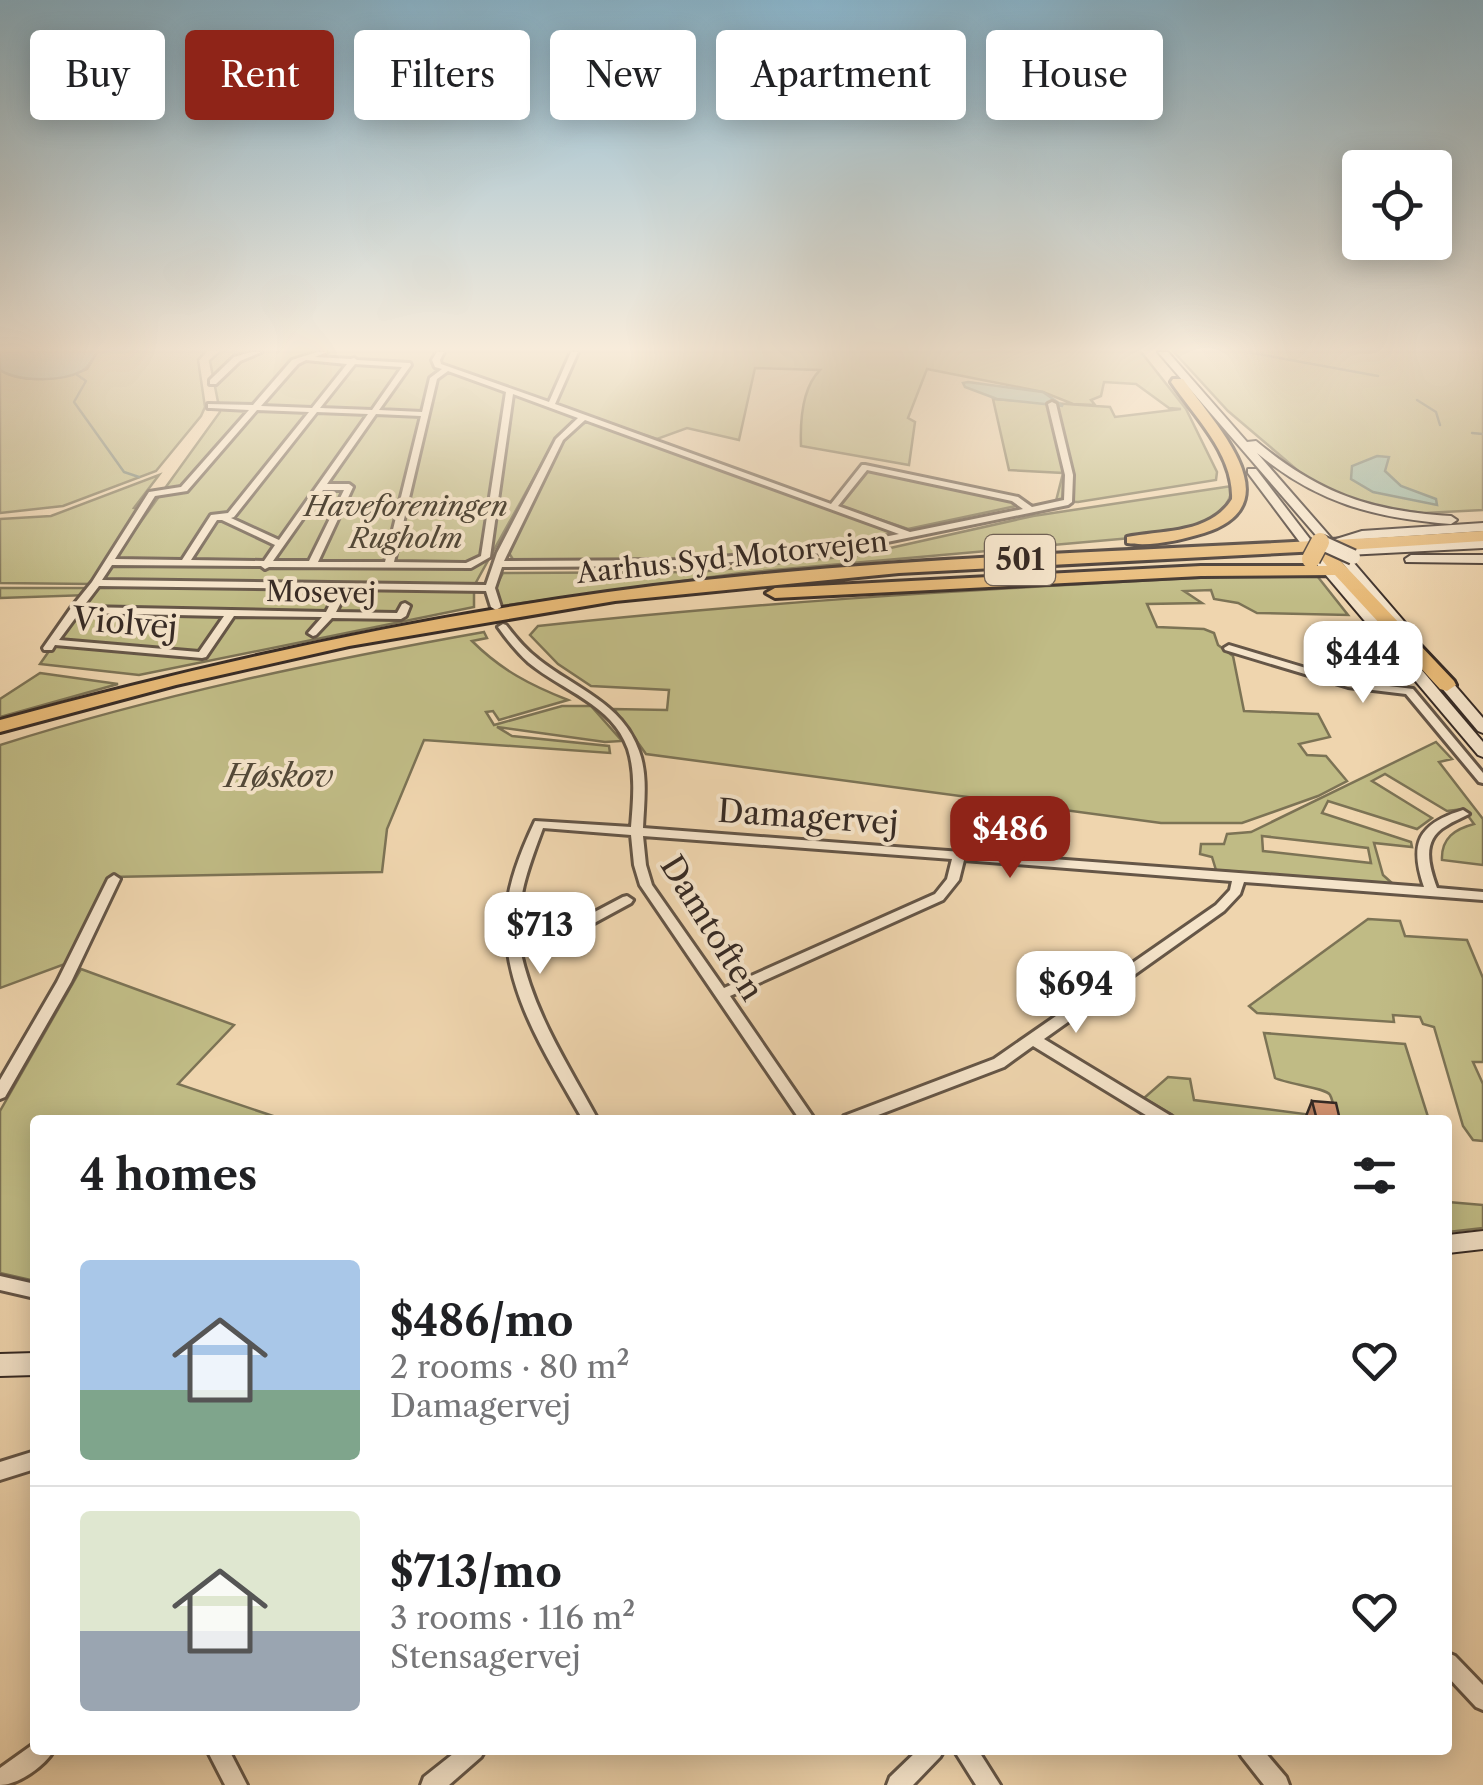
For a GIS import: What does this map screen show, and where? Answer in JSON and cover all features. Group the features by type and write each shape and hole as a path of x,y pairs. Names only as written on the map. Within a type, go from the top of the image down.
{"highway":[{"path":"560,607 718,579 1176,535 1220,520 1261,476 1225,435"},
{"path":"943,556 1254,539 1323,550 1447,685"},
{"name":"Aarhus Syd Motorvejen","path":"0,726 287,653 707,584 885,568 1483,540"},
{"path":"560,607 922,583 1300,568 1323,550"},
{"name":"Aarhus Syd Motorvejen","path":"0,737 287,662 560,607 891,576 1323,550"}],"main road":[{"path":"1229,435 1483,752"},
{"path":"1261,476 1302,484 1332,498 1382,512 1483,524"},
{"path":"1323,550 1362,534 1483,524"},
{"path":"1323,550 1483,540"},
{"path":"1323,550 1370,560 1483,556"},
{"path":"1323,550 1364,583 1483,728"},
{"path":"1364,583 1358,565 1370,560"},
{"path":"1452,1244 1483,1240"},
{"path":"0,1365 30,1364"}],"street":[{"path":"74,610 96,583 152,494 184,489 231,435"},
{"path":"185,563 218,517 232,515 295,435"},
{"path":"252,584 357,435"},
{"path":"390,565 419,435"},
{"path":"108,562 479,563 485,557 502,435"},
{"path":"496,608 490,588 498,564 563,435"},
{"path":"638,435 911,535"},
{"path":"498,564 692,563 843,548 1028,508 1072,504 1059,435"},
{"path":"834,506 865,467 1022,501 1028,508"},
{"path":"312,564 350,487 318,488"},
{"path":"218,517 280,544"},
{"path":"96,583 490,588"},
{"path":"312,633 330,614 346,586"},
{"name":"Mosevej","path":"74,610 401,616 405,606"},
{"name":"Violvej","path":"74,610 50,645 202,655 230,613"},
{"name":"Damtoften","path":"503,626 529,661 605,710 626,733 641,780 635,831 638,864 646,884 804,1115"},
{"path":"1229,648 1348,684 1409,691 1483,780"},
{"path":"1432,892 1421,858 1423,842 1436,826 1462,814"},
{"name":"Damagervej","path":"512,946 518,882 539,824 1483,896"},
{"path":"720,995 939,897 953,880 959,856"},
{"path":"863,1115 980,1072 1034,1038 1220,908 1236,891 1239,878"},
{"path":"0,1092 70,970 114,879"},
{"path":"589,1115 525,1000 512,946 556,938 627,900"},
{"path":"1034,1038 1158,1115"},
{"path":"0,1284 30,1289"},
{"path":"0,1472 30,1462"},
{"path":"1452,1668 1483,1700"},
{"path":"0,1781 37,1755"},
{"path":"221,1755 236,1785"},
{"path":"432,1785 468,1755"},
{"path":"898,1785 927,1755"},
{"path":"968,1755 989,1785"},
{"path":"1252,1755 1278,1785"}],"green space":[{"path":"0,435 185,435 156,471 63,506 0,513"},
{"name":"Haveforeningen Rugholm","path":"203,435 558,435 474,586 474,607 139,675 40,664 88,595 0,598 0,588 93,588"},
{"path":"569,435 631,435 885,526 893,534 850,545 665,561 514,561 507,550 542,475"},
{"path":"801,435 913,435 909,465 801,446"},
{"path":"1001,435 1199,435 1217,472 1216,480 1078,502 1056,501 1063,473 1009,470"},
{"path":"1257,435 1483,435 1483,510 1424,513 1364,506 1297,476 1302,474"},
{"path":"860,467 1021,505 908,529 832,503"},
{"path":"159,475 134,508 139,509 90,584 0,583 0,519 51,516"},
{"path":"1232,486 1230,497 1217,514 1165,535 741,573 501,606 496,586 503,573 699,572 859,555 1033,516"},
{"path":"1314,572 1348,615 1257,613 1238,603 1214,599 1211,590 1184,591 1202,603 1147,604 1157,627 1214,633 1218,645 1233,656 1244,711 1318,714 1330,737 1299,744 1307,755 1326,756 1347,781 1318,796 1242,823 1161,823 646,754 614,709 667,710 669,690 591,686 558,664 530,635 538,626 829,600"},
{"name":"Høskov","path":"484,632 487,638 472,641 494,660 568,700 499,720 493,711 486,712 494,725 562,706 591,706 622,741 497,727 512,736 609,746 610,753 424,740 387,829 382,872 110,877 65,964 0,988 0,745 119,710 240,681"},
{"path":"40,673 118,684 0,717 0,699"},
{"path":"1436,742 1452,759 1439,762 1483,819 1483,865 1442,860 1450,836 1474,824 1463,809 1447,811 1385,774 1372,781 1432,818 1417,829 1328,801 1322,813 1411,842 1412,847 1374,843 1383,875 1393,884 1216,870 1212,857 1200,854 1201,844 1224,844 1227,834 1251,832","holes":["1262,836 1368,848 1371,863 1263,851"]},
{"path":"1368,919 1400,921 1405,936 1467,940 1483,978 1483,1062 1473,1062 1483,1084 1483,1141 1473,1140 1463,1126 1434,1027 1423,1024 1420,1017 1393,1015 1394,1022 1257,1013 1249,1006"},
{"path":"81,969 234,1025 178,1084 270,1115 30,1115 30,1280 0,1273 0,1111"},
{"path":"1264,1033 1405,1044 1427,1115 1336,1115 1327,1093 1275,1078"},
{"path":"1168,1077 1190,1079 1194,1100 1305,1115 1173,1115 1144,1098"},
{"path":"1452,1202 1483,1205 1483,1228 1452,1232"}],"shaded area":[{"path":"1377,456 1389,457 1385,471 1401,486 1436,499 1437,505 1373,492 1351,479 1352,466"}],"building":[{"path":"1312,1101 1336,1103 1339,1115 1316,1115"}],"waterway":[{"path":"98,435 124,472 139,477"}]}
